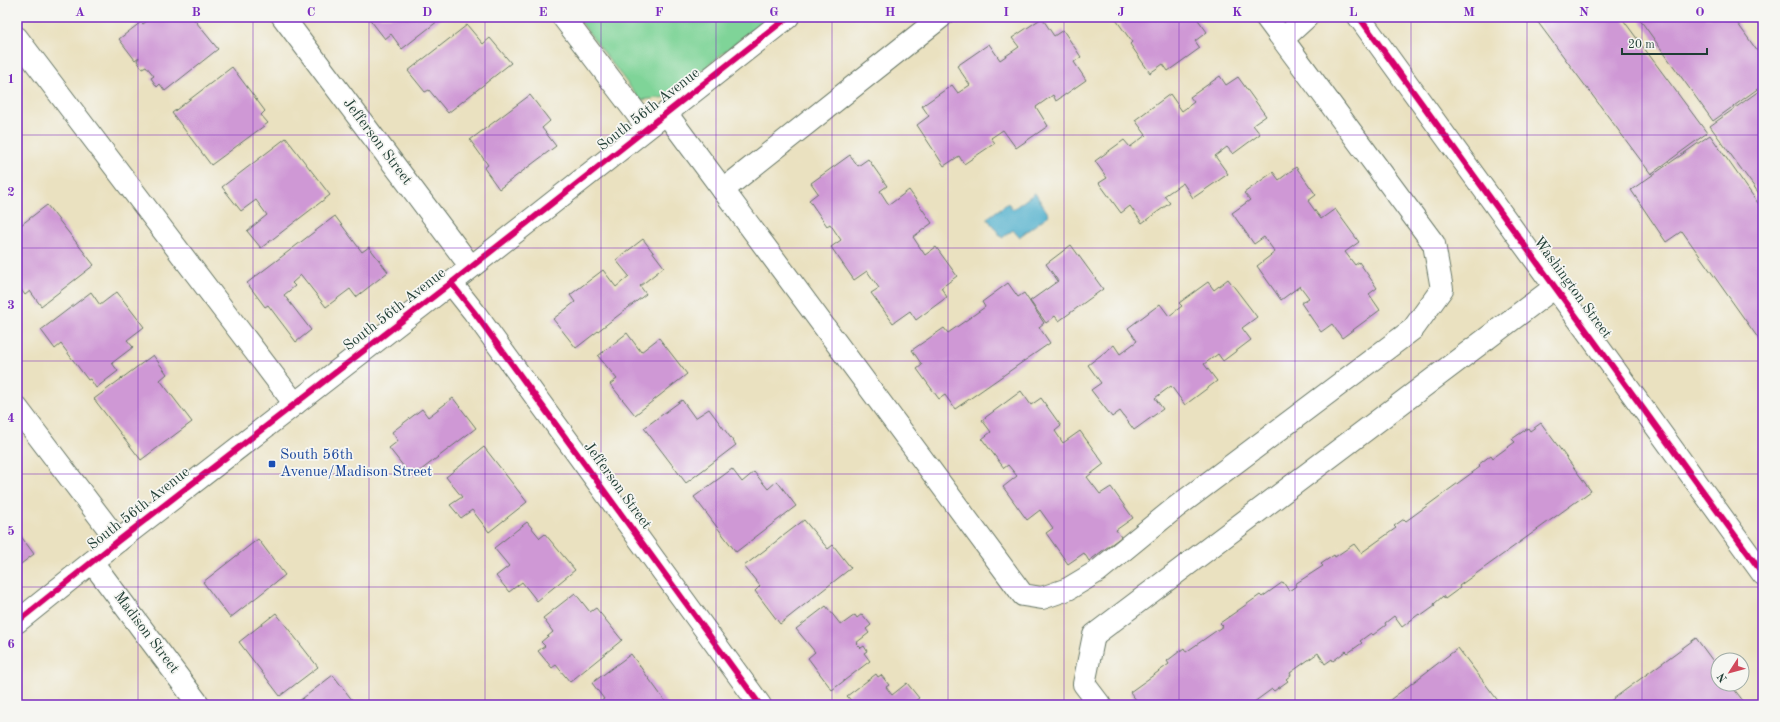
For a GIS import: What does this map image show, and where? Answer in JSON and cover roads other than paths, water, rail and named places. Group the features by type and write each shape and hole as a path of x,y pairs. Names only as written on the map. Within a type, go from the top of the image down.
{"street":[{"name":"Jefferson Street","path":"283,17 471,267"},
{"path":"563,17 647,127"},
{"name":"South 56th Avenue","path":"17,622 118,541 451,283 788,17"},
{"path":"723,190 941,17"},
{"path":"666,113 1023,595 1042,598 1068,589 1098,571 1175,508 1412,329 1442,289 1434,244 1266,17"},
{"path":"1283,39 1307,17"},
{"name":"Washington Street","path":"1359,17 1763,574"},
{"path":"17,38 295,404"},
{"name":"Jefferson Street","path":"451,283 474,312 760,705"},
{"path":"1100,705 1084,684 1094,635 1555,287"},
{"path":"17,408 118,541"},
{"name":"Madison Street","path":"92,562 200,705"}],"water":[{"path":"1035,193 1049,215 1019,237 1013,230 1002,238 987,218 1008,203 1013,209"}],"place":[{"name":"South 56th Avenue/Madison Street","path":"272,464"}]}
